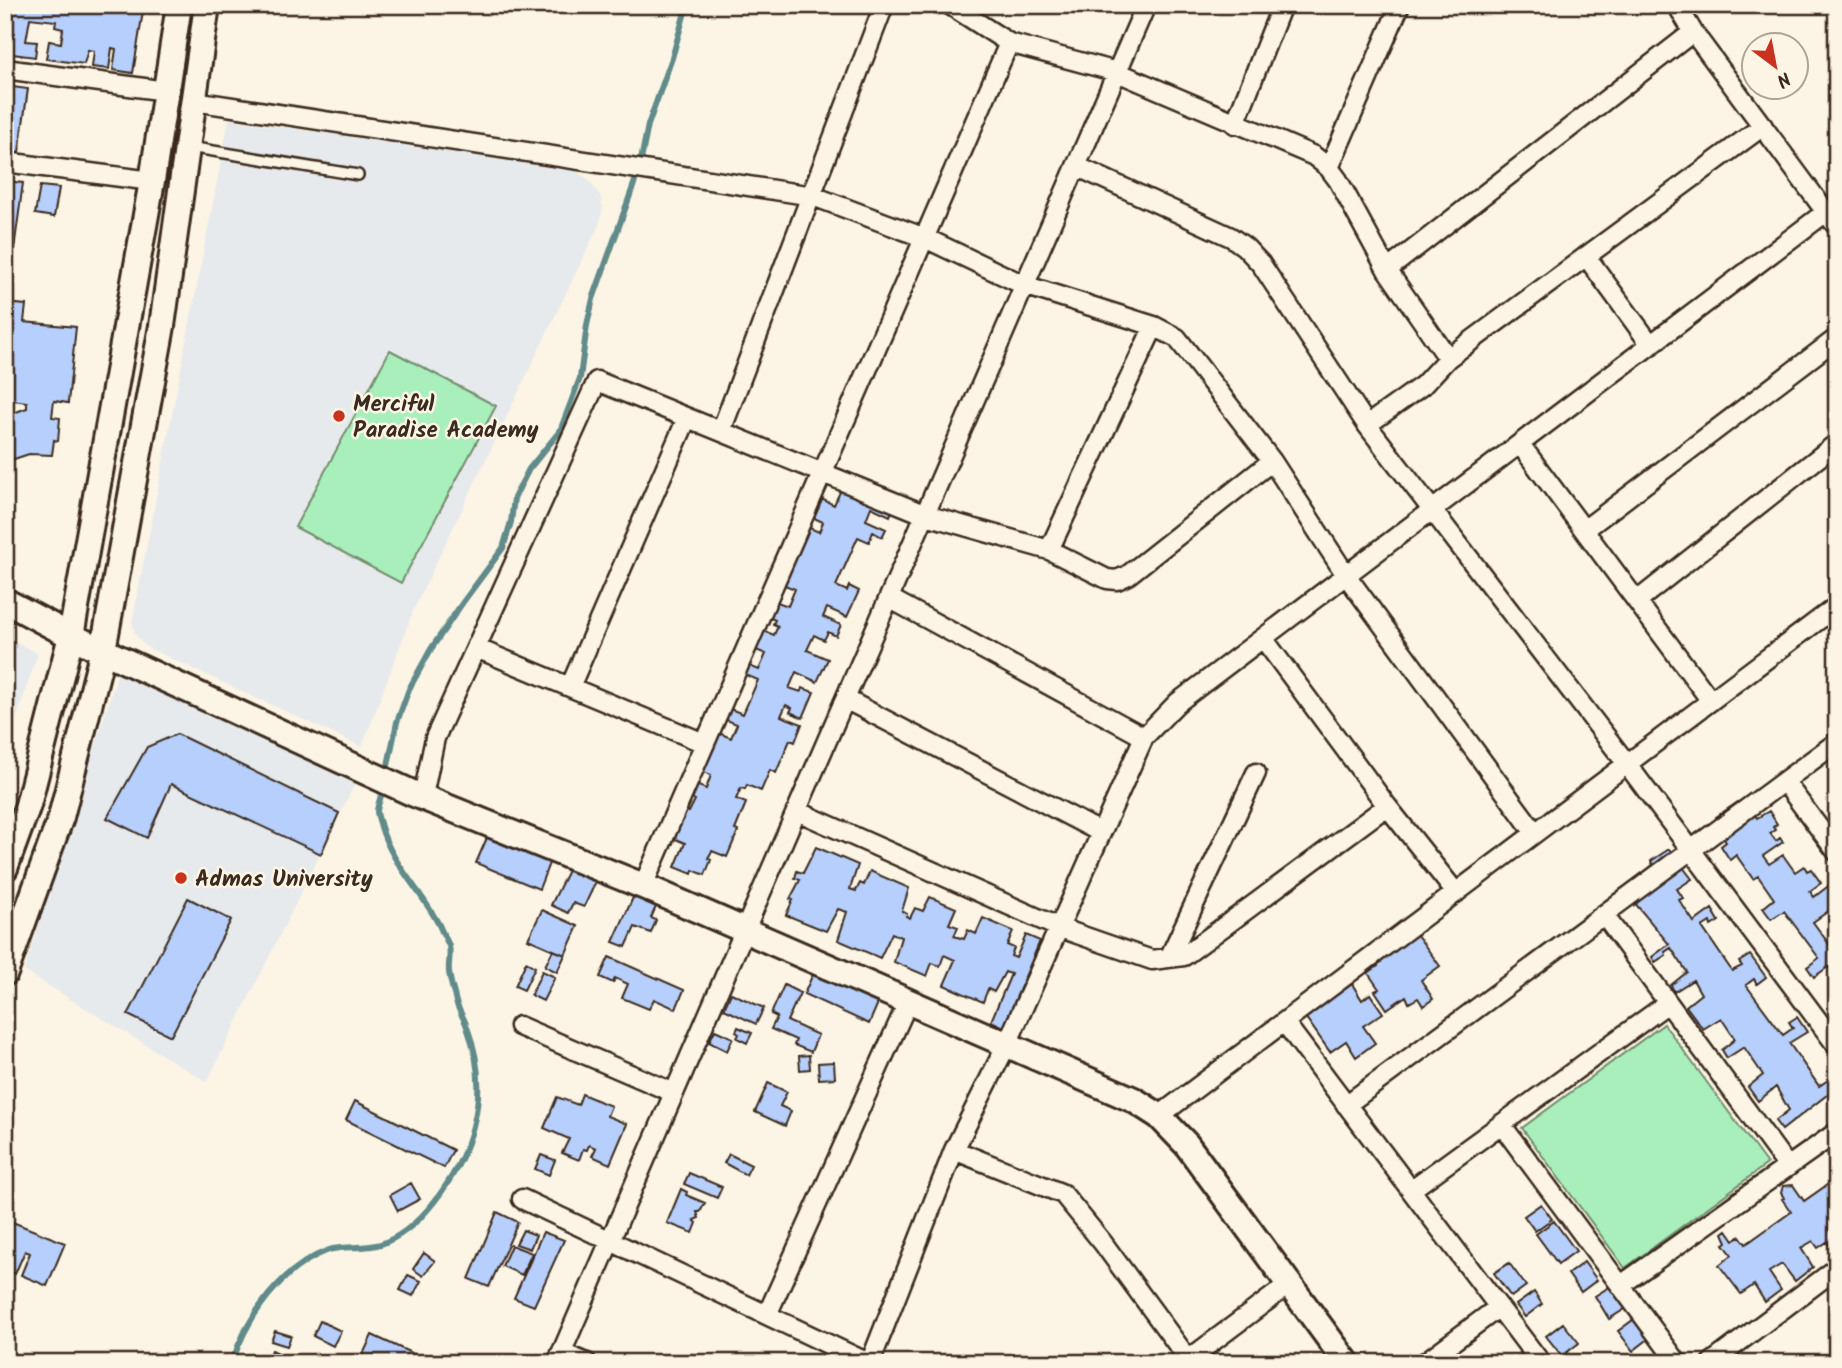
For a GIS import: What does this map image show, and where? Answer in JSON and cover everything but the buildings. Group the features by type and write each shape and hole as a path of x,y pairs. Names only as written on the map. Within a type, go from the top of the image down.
{"street":[{"path":"5,868 27,805 71,636 152,181 180,5"},
{"path":"5,973 61,817 103,650 162,326 207,5"},
{"path":"721,431 884,5"},
{"path":"950,5 1009,43 1117,72 1314,156 1329,168 1338,180 1387,270 1448,358"},
{"path":"587,1363 559,1358 1146,5"},
{"path":"1235,124 1282,5"},
{"path":"1329,168 1400,5"},
{"path":"522,1199 869,1363 954,1150 1007,1044 1144,737 1177,703 1432,510 1651,345 1831,219 1693,32 1677,5"},
{"path":"1387,270 1693,32"},
{"path":"643,886 1009,43"},
{"path":"5,69 166,91"},
{"path":"194,101 813,196 925,238 1024,285 1154,326 1177,338 1272,461 1346,575 1535,833"},
{"path":"1367,425 1423,385 1448,358 1763,126"},
{"path":"5,162 152,181"},
{"path":"1076,166 1231,237 1261,264 1367,425 1692,849 1837,1045"},
{"path":"1586,256 1651,345"},
{"path":"127,320 162,326"},
{"path":"1049,550 1154,326"},
{"path":"1584,530 1837,338"},
{"path":"418,795 435,738 597,381 926,515 1049,550 1107,579 1117,580 1128,575 1272,461"},
{"path":"570,687 687,418"},
{"path":"1637,601 1837,443"},
{"path":"1520,444 1711,701"},
{"path":"889,598 1144,737"},
{"path":"5,601 71,636 357,769 643,886 1134,1100 1160,1116 1187,1145 1347,1363"},
{"path":"1160,1116 1837,606"},
{"path":"1263,638 1387,806 1456,893"},
{"path":"476,648 705,743"},
{"path":"845,699 1100,832"},
{"path":"1346,1105 1837,742"},
{"path":"1169,958 1256,773"},
{"path":"1784,781 1836,848"},
{"path":"797,811 1060,928 1152,960 1184,956 1387,806"},
{"path":"1604,915 1788,1167"},
{"path":"767,1315 908,1002"},
{"path":"1412,1189 1668,1003"},
{"path":"1285,1023 1541,1363"},
{"path":"519,1026 674,1093"},
{"path":"1502,1124 1678,1363"},
{"path":"1621,1285 1837,1132"},
{"path":"954,1150 1063,1194 1103,1243 1188,1362 1288,1285"},
{"path":"1711,1363 1837,1268"},
{"path":"1424,1363 1499,1307"}],"lane":[{"path":"188,147 358,175"}],"shaded area":[{"name":"Merciful Paradise Academy","path":"229,119 574,170 588,179 600,195 603,207 599,225 414,609 362,747 146,647 135,634 132,622"},
{"path":"5,637 38,653 5,753"},
{"name":"Admas University","path":"118,672 355,784 207,1082 24,971"}],"green space":[{"path":"390,350 496,406 401,583 295,527"},
{"path":"1664,1024 1767,1164 1625,1268 1522,1128"}],"waterway":[{"path":"386,775 397,722 409,689 431,649 503,548 511,522 514,498 529,469 560,431 580,378 593,299 639,170 648,125 672,58 687,5"},
{"path":"232,1363 257,1311 268,1295 296,1268 329,1250 386,1242 415,1222 452,1176 473,1126 478,1101 477,1064 451,982 449,946 433,914 386,841 377,811 384,786"}],"place":[{"name":"Merciful Paradise Academy","path":"339,416"},
{"name":"Admas University","path":"181,878"}]}
